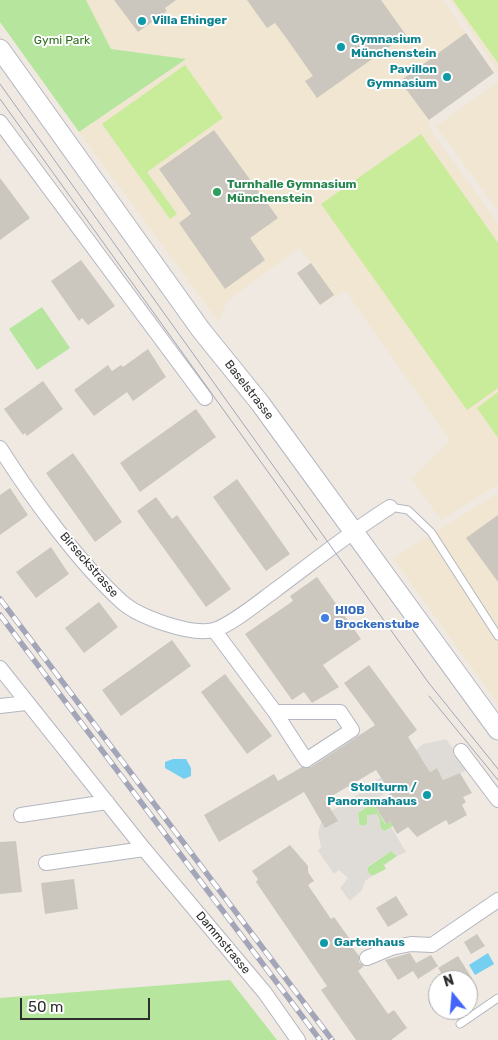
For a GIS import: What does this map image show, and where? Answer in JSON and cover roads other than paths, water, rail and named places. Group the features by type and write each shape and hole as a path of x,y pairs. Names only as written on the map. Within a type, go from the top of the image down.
{"main road":[{"name":"Baselstrasse","path":"0,49 201,330 260,403 498,730"}],"street":[{"path":"0,122 205,398"},
{"name":"Birseckstrasse","path":"0,448 22,481 78,554 123,603 160,622 192,630 214,630"},
{"path":"275,712 340,712 352,730 306,760 275,712 214,630 248,610 390,507"},
{"name":"Dammstrasse","path":"0,668 144,849 265,993 298,1040"},
{"path":"0,706 26,703"},
{"path":"461,751 498,800"},
{"path":"21,815 107,802"},
{"path":"46,863 144,849"},
{"path":"367,958 391,948 411,944 432,945 498,900"}],"lane":[{"path":"390,507 408,510 431,532 498,636"},
{"path":"460,1024 498,998"}],"water":[{"path":"173,759 186,759 191,768 191,776 184,779 165,768 165,762"},
{"path":"488,953 494,964 478,973 478,970 472,970 469,965"}],"tram line":[{"path":"0,84 428,682 498,769"},
{"path":"0,99 317,540"},
{"path":"429,696 498,780"}],"railway":[{"path":"0,599 332,1040"},
{"path":"0,615 320,1040"}],"place":[{"name":"Villa Ehinger","path":"142,21"},
{"name":"Gymnasium Münchenstein","path":"341,47"},
{"name":"Pavillon Gymnasium","path":"447,77"},
{"name":"Turnhalle Gymnasium Münchenstein","path":"217,192"},
{"name":"HIOB Brockenstube","path":"325,618"},
{"name":"Stollturm / Panoramahaus","path":"427,795"},
{"name":"Gartenhaus","path":"324,943"}],"park label":[{"name":"Gymi Park","path":"62,41"}]}
